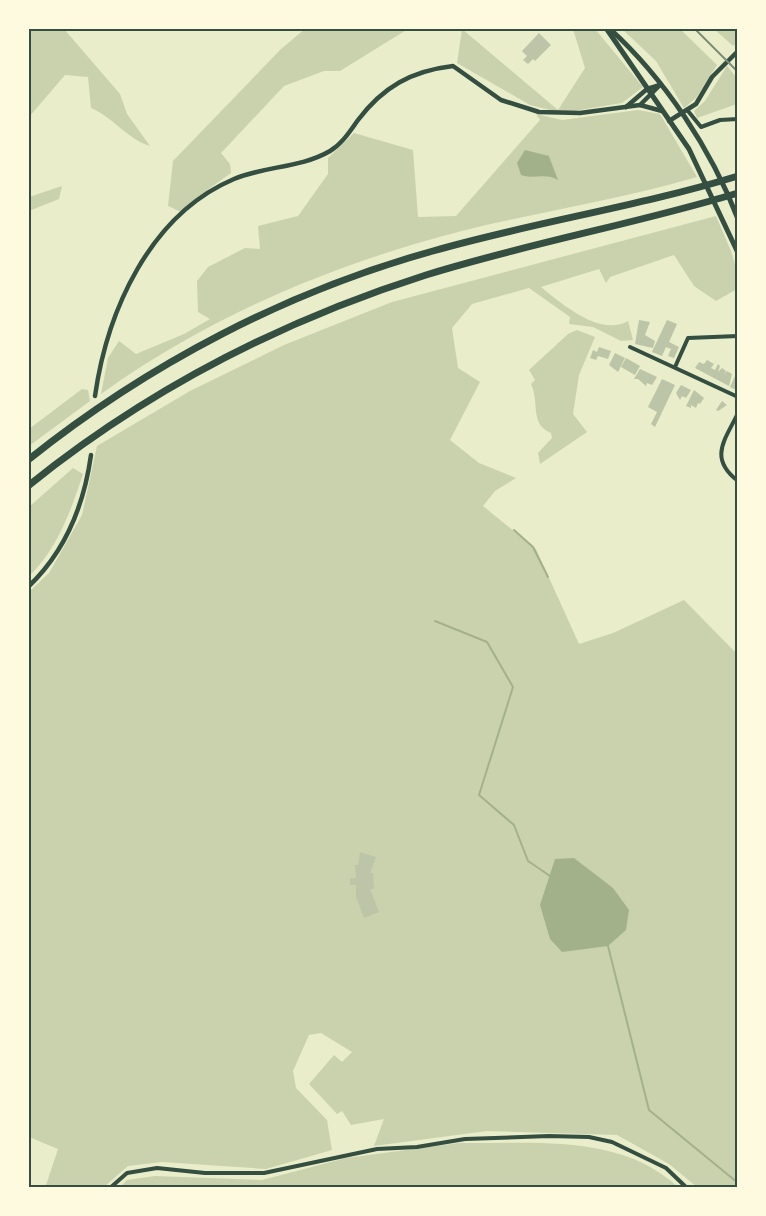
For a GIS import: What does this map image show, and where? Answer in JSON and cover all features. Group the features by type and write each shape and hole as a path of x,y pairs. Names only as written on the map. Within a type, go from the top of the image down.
{"highway":[{"path":"28,460 91,413 150,374 229,330 302,296 433,250 636,204 738,176"},
{"path":"28,486 94,436 169,388 249,345 332,308 461,265 738,193"}],"main road":[{"path":"608,28 642,60 681,115 713,168 738,219"},
{"path":"608,28 700,172 738,253"}],"street":[{"path":"669,121 688,111 701,99 712,77 738,51"},
{"path":"94,396 104,344 119,302 146,256 183,213 205,195 236,178 306,160 331,150 373,101 399,80 434,68 453,66 501,100 539,112 580,113 640,105 662,111"},
{"path":"626,107 647,89 660,85"},
{"path":"640,105 652,96 660,85"},
{"path":"688,111 701,126 720,120 738,119"},
{"path":"675,367 688,338 738,336"},
{"path":"630,347 738,397"},
{"path":"738,412 720,452 721,463 738,481"},
{"path":"28,587 56,555 73,524 84,492 91,455"},
{"path":"110,1188 127,1173 158,1168 205,1173 264,1173 377,1149 417,1148 465,1139 549,1136 589,1137 633,1150 666,1168 687,1188"}],"shaded area":[{"path":"29,28 64,29 120,94 127,114 150,146 134,139 107,117 91,108 88,77 65,75 29,117"},
{"path":"305,29 408,29 340,71 324,71 284,86 221,153 230,164 231,173 192,201 183,213 168,206 173,161 281,49"},
{"path":"462,29 558,110 585,68 573,29 595,29 643,87 622,103 562,113 530,105 457,63"},
{"path":"622,29 680,29 717,65 696,98 684,108 656,61"},
{"path":"714,29 737,29 737,43 733,46"},
{"path":"727,66 737,78 737,104 697,118 694,111 705,101"},
{"path":"638,110 660,114 697,177 458,232 364,260 317,277 272,296 184,341 101,394 108,358 119,341 136,354 184,334 210,319 198,312 197,281 208,267 245,248 260,249 258,226 298,216 328,174 328,158 354,133 413,150 418,217 456,216 540,120 536,114 562,120","holes":["549,156 557,179 541,174 525,177"]},
{"path":"525,150 549,156 558,180 521,175 517,163"},
{"path":"62,186 59,199 29,211 29,197"},
{"path":"716,216 738,274 737,289 716,301 694,286 674,255 610,277 606,283 599,269 541,287 570,309 594,322 617,325 628,321 633,340 621,341 593,327 569,324 570,317 529,288 472,304 452,328 458,368 480,382 450,440 479,463 516,478 495,491 483,506 536,549 579,644 613,633 684,600 737,654 737,1187 697,1187 669,1164 617,1135 487,1131 374,1146 384,1119 351,1125 342,1111 337,1114 309,1084 334,1055 342,1062 352,1052 321,1033 309,1035 293,1071 296,1088 327,1120 332,1150 266,1169 162,1162 128,1166 104,1187 45,1188 58,1149 29,1137 29,592 49,573 82,515 97,446 190,391 284,345 392,302"},
{"path":"577,330 595,337 579,375 573,414 587,432 540,464 538,453 552,438 551,433 544,429 537,418 531,384 535,380 529,370 568,334"},
{"path":"82,389 88,390 90,401 29,446 29,429"},
{"path":"73,468 83,474 68,515 48,554 29,576 29,507"},
{"path":"574,858 613,888 629,910 626,930 608,946 562,952 550,939 540,905 555,859"},
{"path":"459,1143 546,1143 603,1150 630,1157 655,1170 678,1187 119,1188 127,1180 155,1176 262,1180 346,1158"}],"building":[{"path":"539,33 551,45 535,61 533,59 528,64 523,60 527,56 522,51"},
{"path":"639,320 650,322 645,335 655,341 653,348 635,344"},
{"path":"667,320 677,324 669,342 679,347 674,358 668,356 671,349 666,347 662,356 652,352"},
{"path":"599,347 611,351 608,359 598,356 596,360 590,358 593,350 597,352"},
{"path":"615,353 625,358 618,372 609,365"},
{"path":"626,358 640,366 635,375 621,367"},
{"path":"707,360 714,364 711,368 715,370 718,364 720,366 718,372 722,368 726,371 724,375 727,371 732,374 729,386 695,368 699,362 704,364"},
{"path":"640,369 657,377 652,385 647,383 646,386 638,379 634,379"},
{"path":"735,376 738,377 738,391 730,387"},
{"path":"662,379 675,385 655,427 651,424 657,412 648,407"},
{"path":"681,385 691,390 686,398 682,396 680,400 676,393"},
{"path":"694,390 704,398 696,408 691,405 691,408 686,406"},
{"path":"722,401 727,405 716,410"},
{"path":"360,852 376,857 370,873 373,873 374,889 370,889 379,912 364,918 356,897 356,885 350,885 350,878 356,878 355,865 358,865"}],"waterway":[{"path":"514,530 533,547 548,577"},
{"path":"435,621 487,642 513,687 479,795 514,825 528,861 550,876"},
{"path":"608,946 649,1110 738,1183"}],"railway":[{"path":"694,28 738,72"}]}
